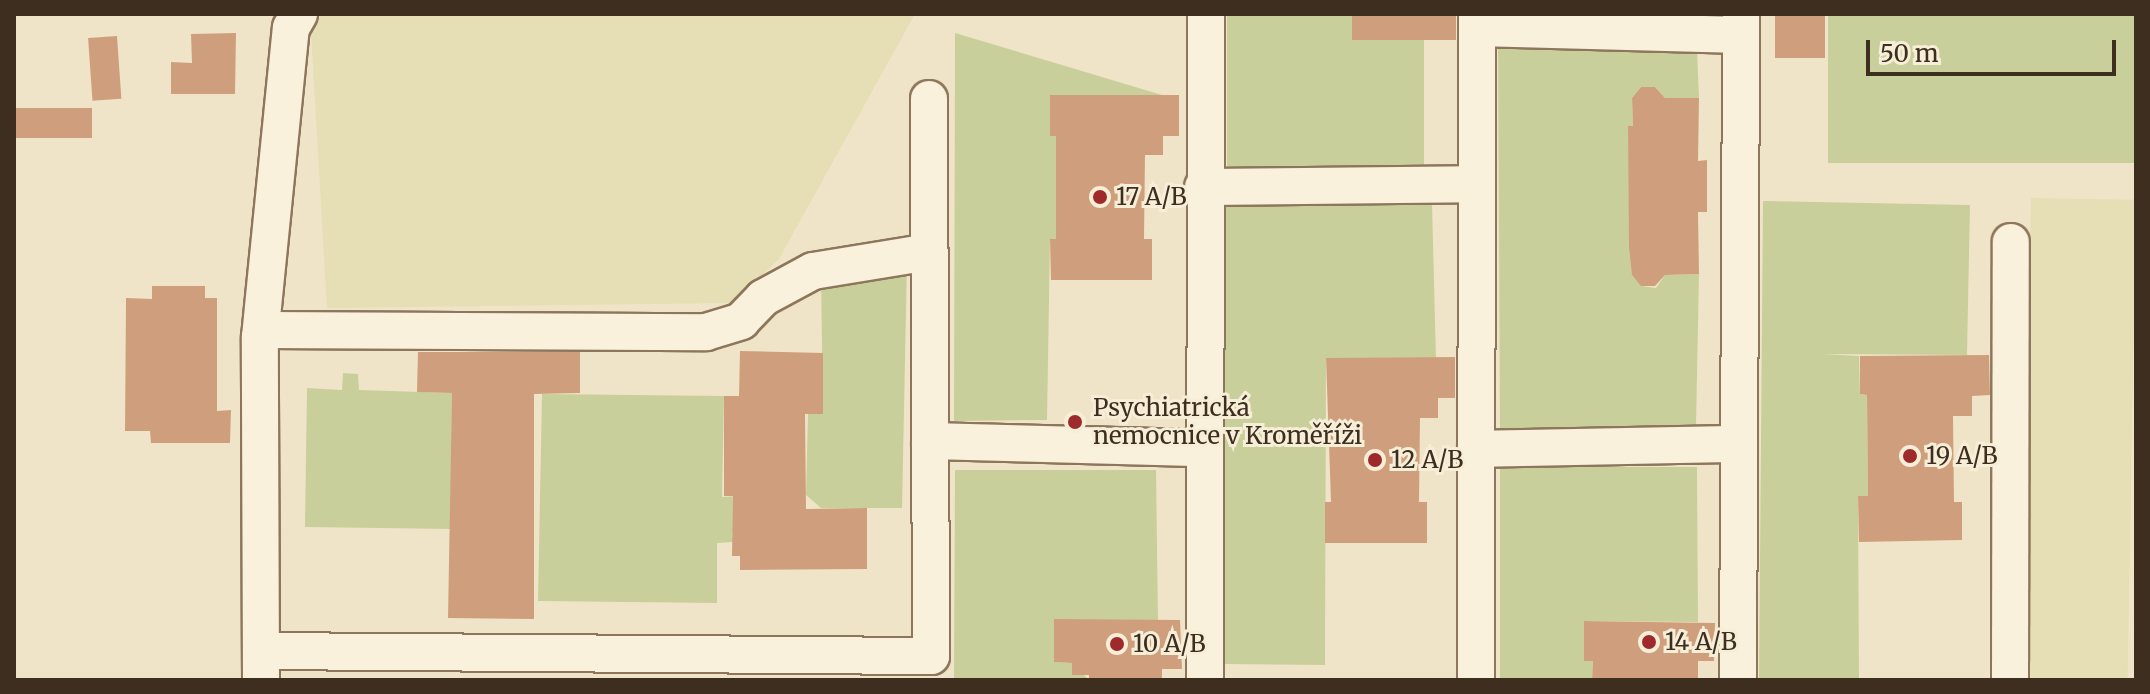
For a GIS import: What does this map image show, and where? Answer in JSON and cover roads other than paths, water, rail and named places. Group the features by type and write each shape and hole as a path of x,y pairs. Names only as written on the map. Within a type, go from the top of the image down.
{"street":[{"path":"299,14 291,28 264,330 261,665 930,668 929,99"},
{"path":"1205,680 1203,187 1206,14"},
{"path":"1476,680 1477,21 1741,24 1738,680"},
{"path":"1203,187 1477,184"},
{"path":"2010,680 2011,242"},
{"path":"264,330 706,332 741,321 776,289 813,271 929,252"},
{"path":"930,441 1204,448"},
{"path":"1476,449 1739,444"}],"place":[{"name":"17 A/B","path":"1100,197"},
{"name":"Psychiatrická nemocnice v Kroměříži","path":"1075,422"},
{"name":"19 A/B","path":"1910,456"},
{"name":"12 A/B","path":"1375,460"},
{"name":"14 A/B","path":"1649,642"},
{"name":"10 A/B","path":"1117,644"}]}
